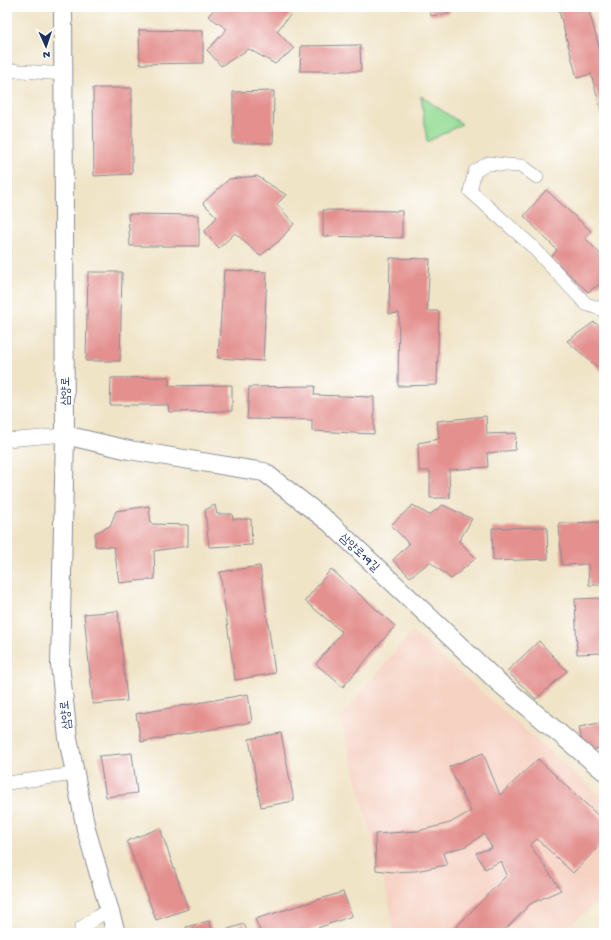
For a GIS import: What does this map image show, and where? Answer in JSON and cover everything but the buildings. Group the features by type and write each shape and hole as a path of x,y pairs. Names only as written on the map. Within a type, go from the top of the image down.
{"main road":[{"name":"삼양로","path":"63,7 65,435 60,665 68,738 86,829 116,933"},
{"name":"삼양로19길","path":"65,435 129,450 264,472 330,524 497,680 604,771"}],"street":[{"path":"7,70 64,74"},
{"path":"536,177 522,166 490,163 475,171 470,191 532,246 586,304 604,310"},
{"path":"7,440 65,435"},
{"path":"7,783 75,774"},
{"path":"81,933 82,928 109,909"}],"shaded area":[{"path":"412,631 604,799 604,896 561,933 394,933 388,898 340,718"}],"green space":[{"path":"421,96 462,124 427,142"}]}
